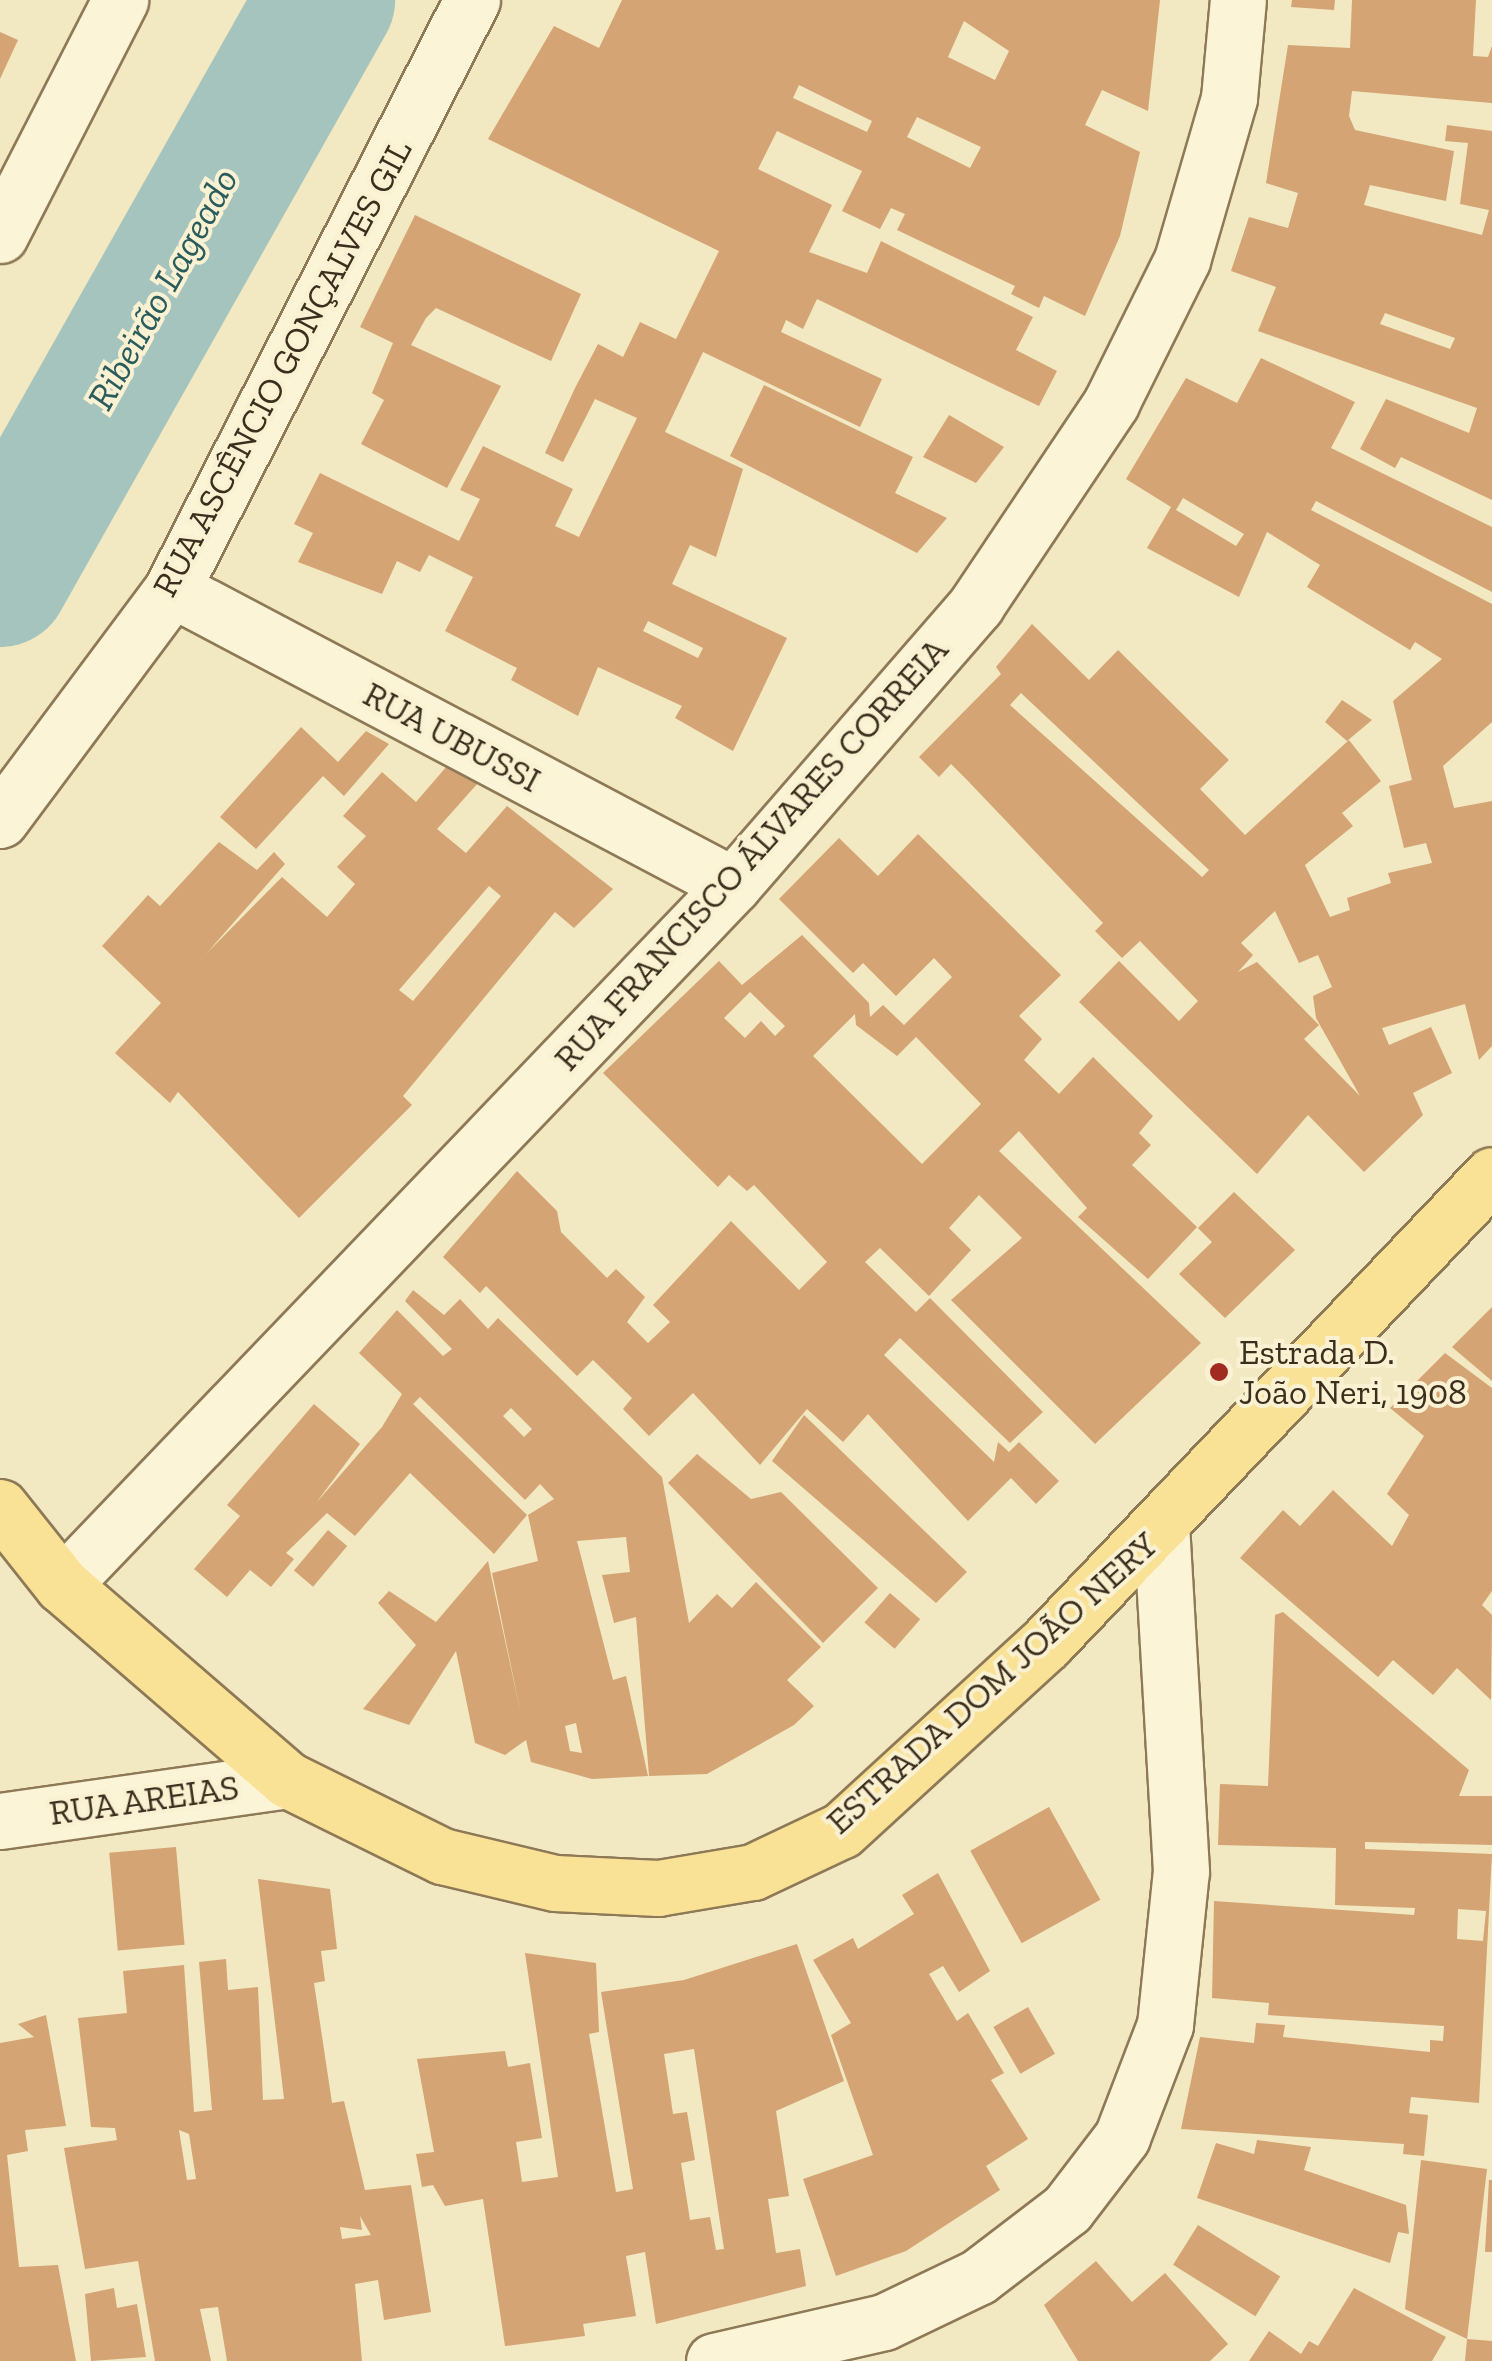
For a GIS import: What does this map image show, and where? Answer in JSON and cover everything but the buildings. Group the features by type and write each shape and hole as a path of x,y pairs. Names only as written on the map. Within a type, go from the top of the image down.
{"main road":[{"name":"ESTRADA DOM JOÃO NERY","path":"0,1507 62,1585 288,1780 442,1856 555,1882 658,1888 753,1872 842,1830 1162,1530 1492,1176"}],"street":[{"path":"0,235 120,0"},
{"name":"RUA ASCÊNCIO GONÇALVES GIL","path":"0,820 172,588 472,0"},
{"name":"RUA FRANCISCO ÁLVARES CORREIA","path":"62,1585 733,885 976,605 1111,403 1182,260 1229,98 1238,0"},
{"name":"RUA UBUSSI","path":"172,588 733,885"},
{"path":"714,2361 884,2322 978,2277 1067,2209 1122,2137 1165,2025 1180,1871 1162,1530"},
{"name":"RUA AREIAS","path":"0,1820 288,1780"}],"waterway":[{"name":"Ribeirão Lageado","path":"0,578 326,0"}],"place":[{"name":"Estrada D. João Neri, 1908","path":"1219,1372"}]}
